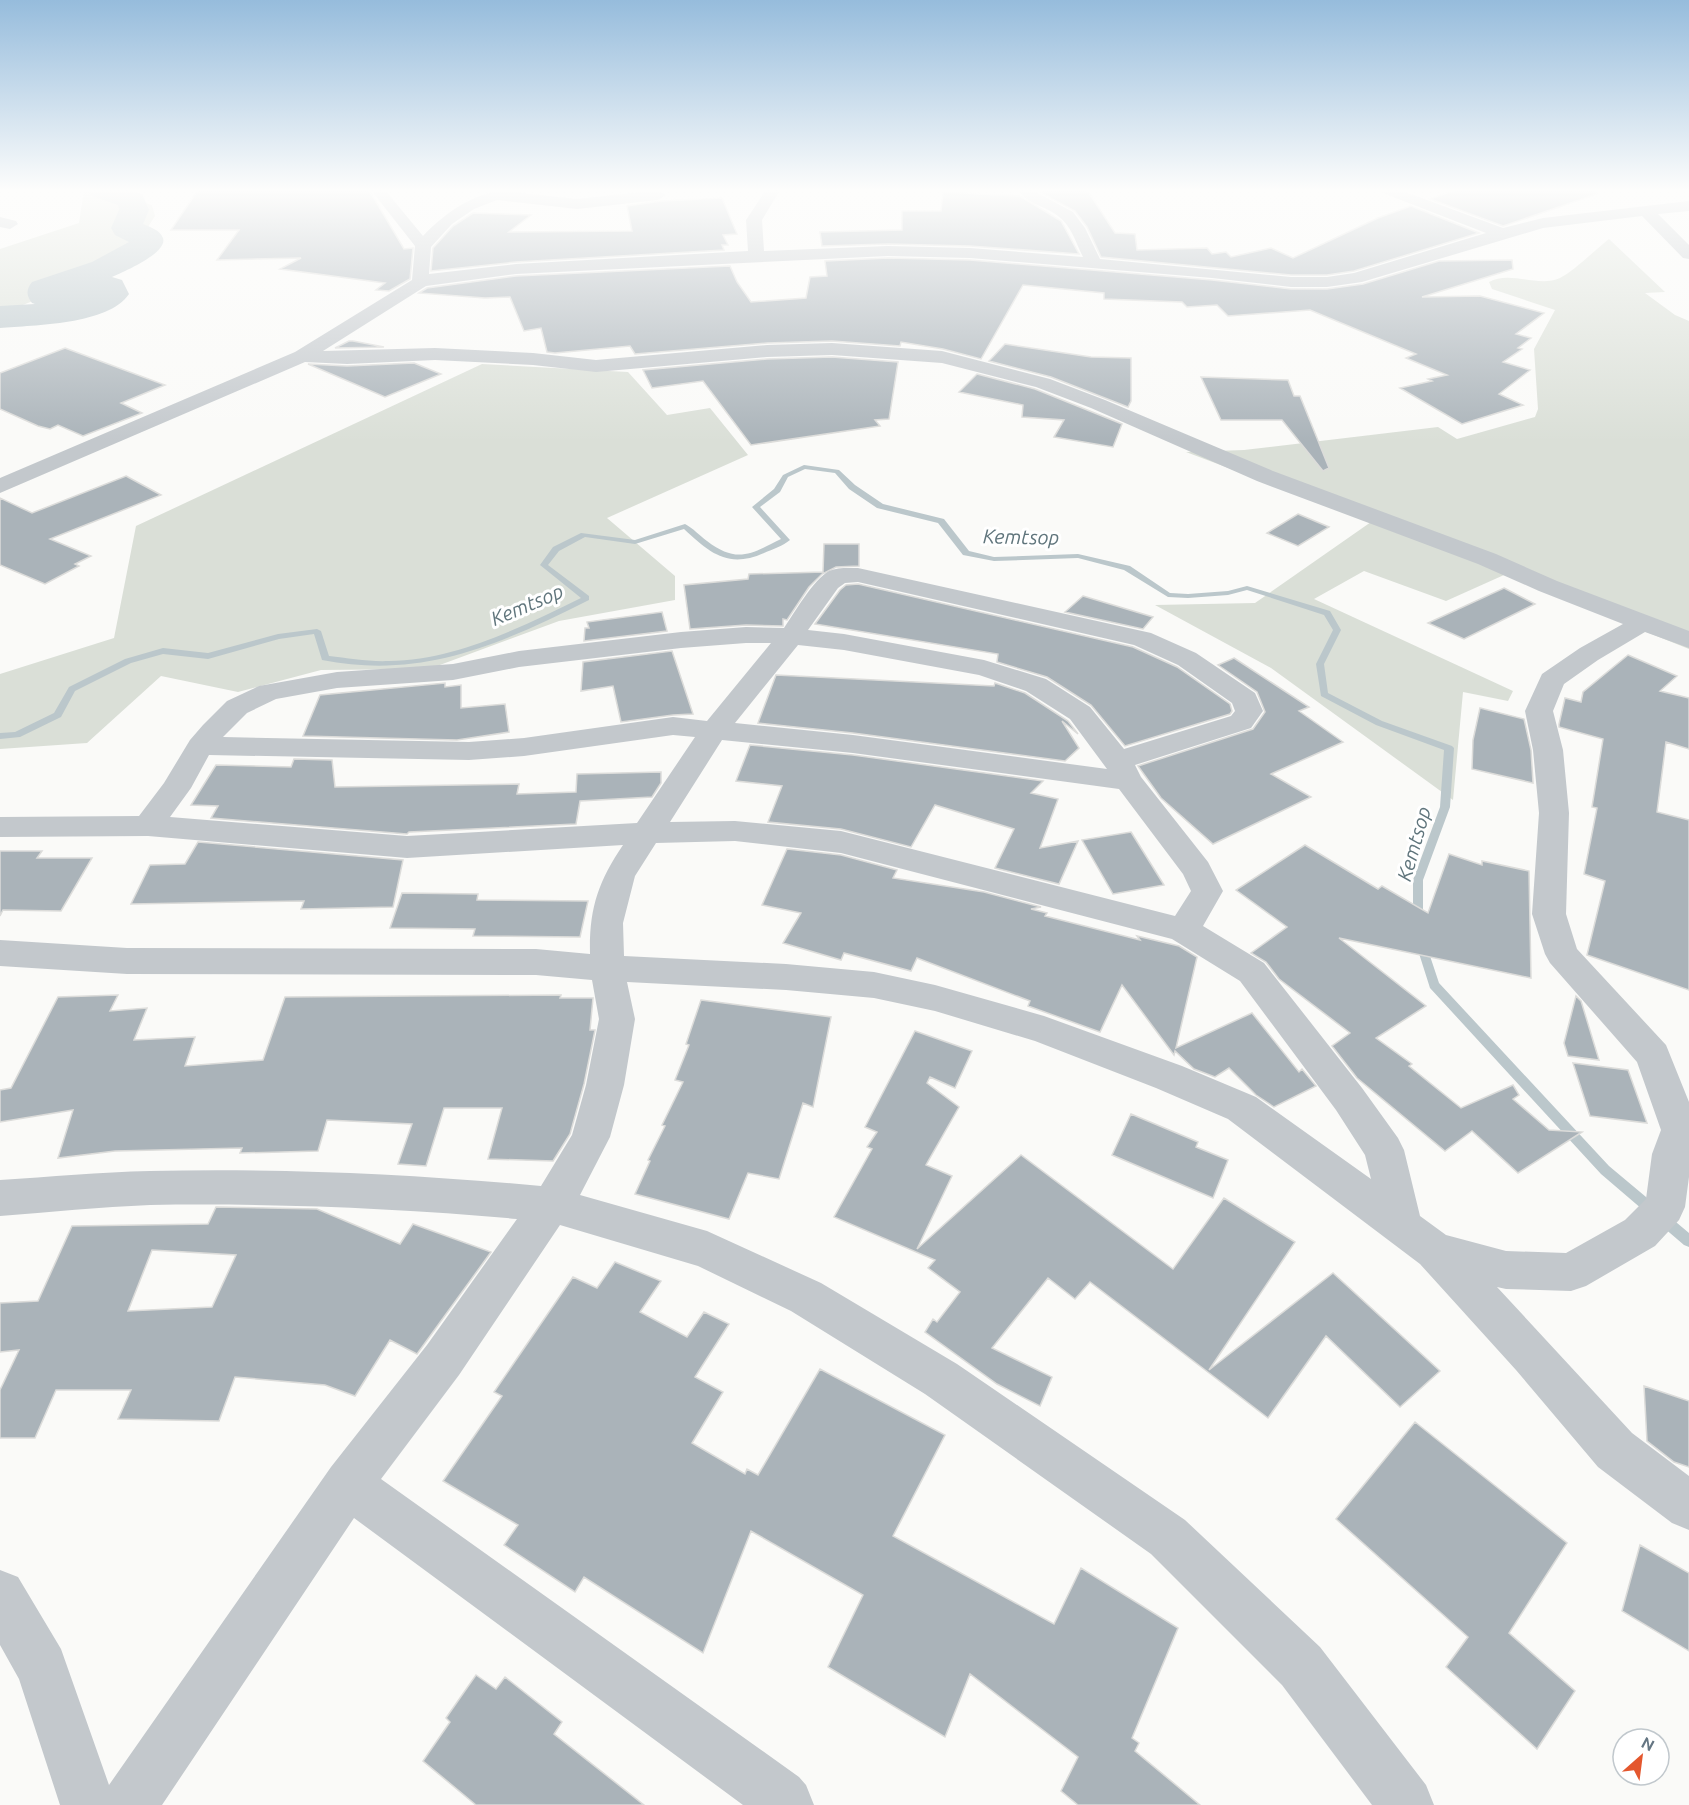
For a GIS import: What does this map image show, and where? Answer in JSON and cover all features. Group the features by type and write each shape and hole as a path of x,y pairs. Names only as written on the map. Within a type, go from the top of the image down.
{"street":[{"path":"420,282 421,274"},
{"path":"0,486 302,357 420,282 462,274"},
{"path":"1223,274 1291,282 1327,282 1368,274"},
{"path":"302,357 347,358 435,354 533,359 596,366 767,351 881,351 942,357 1043,383 1098,404 1265,476 1487,559 1548,586 1689,640"},
{"path":"129,1805 348,1484 443,1360 568,1180 591,1137 605,1085 618,1019 607,968 606,923 619,875 715,729 791,636 829,583 839,576 858,575 1142,639 1187,659 1245,699 1249,711 1241,722 1123,771 933,754 715,729 674,726 524,747 470,751 200,746"},
{"path":"0,827 148,826 407,847 645,833 735,831 841,842 1184,930 1252,972 1384,1150 1419,1239 1506,1270 1571,1272 1640,1233 1665,1207 1672,1154 1685,1131 1653,1055 1562,954 1549,914 1554,813 1548,750 1539,711 1552,680 1589,654 1644,622"},
{"path":"148,826 181,781 200,746 237,707 269,692 337,680 453,672 519,659 681,639 746,635 791,636 844,642 984,668 1036,686 1080,712 1197,870 1207,891 1184,930"},
{"path":"0,953 127,961 536,962 786,977 874,985 935,998 1044,1029 1242,1108 1419,1239 1532,1355 1615,1450 1689,1506"},
{"path":"0,1198 149,1188 317,1190 458,1196 550,1205 707,1250 806,1297 941,1379 1168,1537 1301,1666 1406,1805"},
{"path":"348,1484 786,1805"},
{"path":"0,1595 42,1668 88,1805"}],"shaded area":[{"path":"0,274 78,274 49,282 33,290 38,299 0,314"},
{"path":"1646,274 1665,292 1645,293 1675,315 1689,321 1689,649 1504,575 1446,601 1364,571 1314,599 1513,691 1508,701 1463,692 1453,800 1271,668 1155,605 1255,603 1371,522 1186,452 1244,450 1438,427 1457,439 1535,417 1538,409 1534,349 1555,310 1492,289 1489,282 1506,278 1551,281 1566,275"},
{"path":"482,364 628,372 667,415 710,408 748,455 607,518 675,576 675,600 559,621 429,669 321,670 238,692 161,676 87,743 0,749 0,674 114,638 136,526"}],"building":[{"path":"319,274 410,274 410,279 389,291 376,290 385,283"},
{"path":"734,274 751,302 806,298 810,277 1142,274 1291,289 1327,289 1363,284 1395,274 1496,274 1422,297 1480,296 1544,313 1516,334 1531,338 1518,348 1522,349 1503,362 1530,370 1499,394 1523,405 1462,424 1400,388 1447,375 1406,358 1416,354 1310,310 1228,316 1217,305 1187,307 1182,302 1104,299 1104,293 1023,285 981,359 943,349 901,342 900,346 832,341 767,343 635,354 630,346 555,353 547,352 541,328 524,331 510,297 485,298 419,293 427,288 516,276"},
{"path":"1283,274 1332,274 1327,275"},
{"path":"353,341 384,347 335,348"},
{"path":"1005,344 1091,357 1131,358 1131,401 1128,407 1051,377 989,361"},
{"path":"65,348 165,385 121,403 142,413 83,436 58,425 50,429 38,426 0,409 0,373"},
{"path":"832,357 898,362 889,419 875,420 880,426 751,445 703,381 652,388 643,370 767,359"},
{"path":"414,363 441,374 385,397 308,364 347,366"},
{"path":"977,374 1035,389 1122,424 1113,447 1054,437 1064,420 1022,417 1023,405 959,392"},
{"path":"1201,377 1288,380 1294,396 1300,396 1329,468 1323,471 1282,420 1221,420"},
{"path":"126,476 161,495 50,539 91,556 75,564 79,566 45,584 0,565 0,498 32,513"},
{"path":"1298,514 1329,527 1298,546 1267,533"},
{"path":"824,544 859,544 859,566 836,567 822,574 809,587 787,620 783,619 783,626 746,625 690,629 684,585 748,579 749,574 823,572"},
{"path":"858,584 1133,647 1177,667 1230,704 1232,711 1230,714 1125,746 1091,705 1047,677 997,662 998,654 815,624 840,590 846,585"},
{"path":"1504,588 1535,604 1464,639 1428,623"},
{"path":"1083,596 1153,617 1143,629 1065,612"},
{"path":"662,612 667,631 584,641 585,628 589,628 587,622"},
{"path":"672,651 693,714 621,722 613,686 581,691 583,662"},
{"path":"1628,655 1677,676 1660,691 1689,698 1689,749 1666,742 1657,812 1689,820 1689,990 1587,955 1605,881 1584,874 1597,808 1592,807 1603,739 1559,727 1559,724 1565,698 1581,702 1583,692"},
{"path":"1234,658 1309,707 1299,711 1343,742 1271,774 1311,797 1213,844 1161,798 1138,766 1253,729 1265,712 1257,692 1218,665"},
{"path":"776,675 994,686 995,683 1025,693 1068,721 1078,734 1062,721 1079,748 1065,761 758,723"},
{"path":"445,683 445,687 461,685 461,708 505,704 509,732 457,740 303,736 320,695"},
{"path":"1480,708 1524,719 1531,750 1533,783 1472,769 1473,740"},
{"path":"750,745 853,755 1043,781 1031,793 1058,799 1040,848 1078,841 1059,884 995,868 1014,829 935,805 911,847 841,829 768,822 782,786 736,781"},
{"path":"294,759 332,760 335,787 519,784 517,794 576,792 577,774 661,772 661,783 652,797 580,801 576,824 409,832 407,834 211,818 218,806 191,805 216,765 291,767"},
{"path":"1131,832 1164,885 1113,894 1082,840"},
{"path":"198,842 403,860 393,907 301,909 304,901 131,904 150,865 185,864"},
{"path":"1305,845 1378,889 1382,886 1428,913 1449,854 1482,865 1482,861 1529,871 1531,978 1339,938 1426,1006 1376,1038 1412,1064 1409,1066 1461,1108 1513,1085 1519,1095 1513,1099 1549,1130 1582,1132 1518,1173 1472,1131 1445,1151 1357,1078 1332,1046 1350,1033 1279,979 1266,962 1251,953 1287,927 1236,890"},
{"path":"787,849 841,855 897,870 893,878 984,892 1041,907 1031,909 1047,913 1045,916 1140,940 1137,936 1179,946 1197,957 1176,1048 1252,1013 1299,1072 1302,1069 1316,1086 1274,1107 1256,1095 1229,1068 1215,1077 1194,1069 1175,1051 1174,1055 1122,985 1100,1032 1028,1006 1030,1001 917,958 911,971 844,953 841,960 783,943 801,913 762,905"},
{"path":"0,851 42,851 37,858 92,858 61,911 3,910 0,916"},
{"path":"402,893 478,894 477,900 588,901 580,937 473,936 475,929 390,928"},
{"path":"118,995 110,1011 147,1008 134,1040 195,1037 185,1066 263,1060 285,997 561,995 560,998 593,998 590,1030 595,1030 584,1084 570,1134 553,1161 488,1159 502,1108 444,1108 426,1166 398,1164 412,1124 327,1120 318,1151 240,1153 242,1148 115,1151 58,1158 73,1110 0,1122 0,1090 11,1088 58,997"},
{"path":"1576,996 1581,1001 1599,1060 1568,1056 1564,1043"},
{"path":"701,1000 831,1017 813,1107 803,1103 779,1179 748,1173 729,1219 635,1194 650,1161 648,1160 665,1126 662,1125 683,1082 675,1080 689,1045 686,1044"},
{"path":"915,1031 972,1051 955,1088 930,1077 927,1083 959,1107 926,1165 952,1176 917,1249 1021,1155 1173,1269 1224,1198 1295,1242 1209,1370 1333,1273 1440,1371 1400,1407 1326,1336 1268,1418 1090,1282 1075,1299 1048,1278 992,1348 1052,1377 1040,1406 997,1384 925,1332 933,1319 937,1322 960,1292 928,1268 935,1260 834,1217 872,1149 867,1147 877,1132 865,1127"},
{"path":"1573,1063 1628,1070 1647,1123 1590,1116"},
{"path":"1131,1114 1198,1142 1196,1147 1228,1160 1213,1198 1112,1155"},
{"path":"216,1207 317,1209 400,1244 413,1224 491,1252 417,1354 390,1340 355,1396 325,1385 235,1377 219,1421 118,1419 131,1390 56,1390 35,1438 0,1438 0,1390 19,1350 0,1352 0,1303 38,1301 72,1226 208,1224","holes":["152,1250 236,1255 212,1307 128,1311"]},
{"path":"615,1262 661,1281 640,1312 687,1337 704,1312 729,1324 695,1377 723,1392 692,1443 745,1474 747,1469 758,1475 820,1369 945,1435 893,1536 1054,1624 1081,1568 1178,1628 1132,1738 1139,1743 1135,1751 1200,1805 1078,1805 1061,1791 1078,1757 970,1674 945,1737 828,1667 863,1595 751,1531 703,1653 584,1577 575,1592 504,1545 518,1525 443,1481 502,1396 494,1392 573,1277 597,1288"},
{"path":"1644,1386 1689,1401 1689,1467 1674,1462 1647,1441"},
{"path":"1415,1422 1567,1543 1509,1633 1575,1691 1537,1749 1446,1667 1468,1637 1336,1519"},
{"path":"1640,1545 1689,1573 1689,1651 1622,1611"},
{"path":"476,1675 496,1689 505,1677 562,1722 554,1734 644,1805 476,1805 423,1761 450,1722 446,1718"}],"waterway":[{"path":"0,317 48,314 85,307 112,294 110,287 102,287 61,296 44,296 44,289 49,286 90,274"},
{"name":"Kemtsop","path":"0,736 17,735 58,715 72,689 128,661 163,651 208,656 278,637 317,631 325,658 389,664 415,662 466,650 515,632 586,598 544,565 556,549 584,535 635,542 685,526 722,555 743,558 786,540 756,507 777,490 785,476 804,467 837,471 852,487 880,506 941,521 966,553 994,559 1078,556 1127,568 1168,595 1228,593 1247,588 1327,613 1337,630 1320,664 1324,694 1379,723 1449,748 1445,807 1418,880 1418,920"},
{"name":"Kemtsop","path":"1421,944 1434,985 1605,1170 1689,1241"}]}
